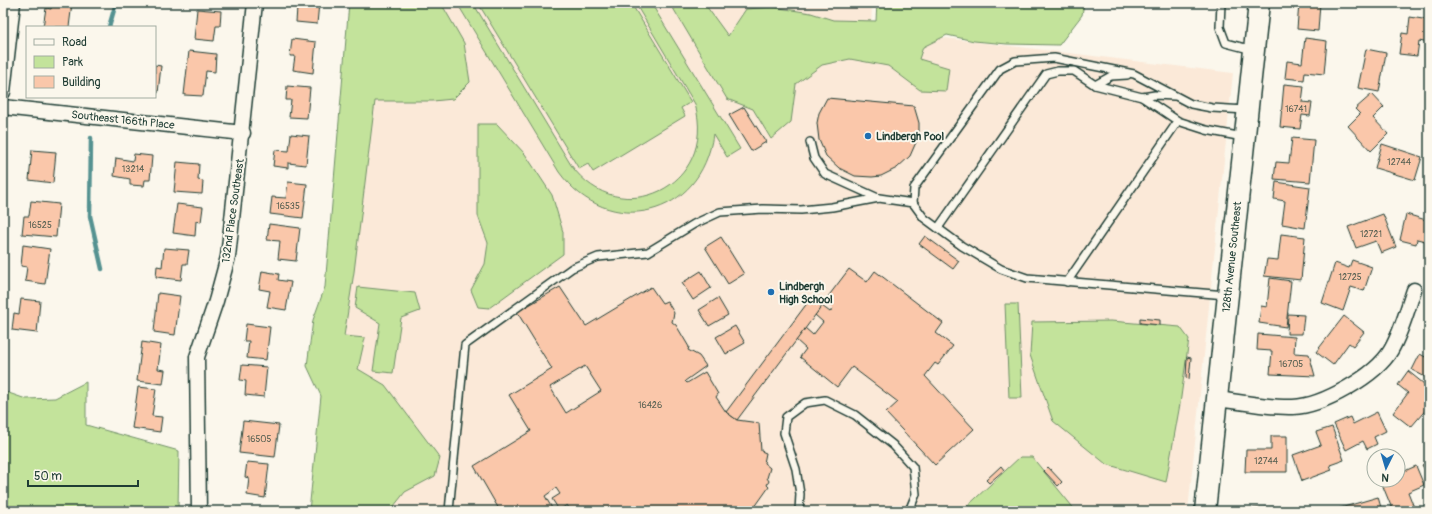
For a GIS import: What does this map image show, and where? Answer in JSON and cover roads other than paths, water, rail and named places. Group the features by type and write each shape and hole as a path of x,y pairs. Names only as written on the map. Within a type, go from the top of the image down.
{"street":[{"path":"3,92 13,3"},
{"name":"132nd Place Southeast","path":"199,511 197,357 216,301 228,257 243,133 256,3"},
{"name":"128th Avenue Southeast","path":"1205,511 1260,3"},
{"name":"Southeast 166th Place","path":"3,107 243,133"},
{"path":"1217,399 1294,407 1322,400 1341,391 1373,370 1390,352 1401,329 1414,290"}],"lane":[{"path":"1220,3 1220,27 1226,43 1254,51"},
{"path":"1228,296 1027,278 1001,269 962,246 924,218 913,203 914,188 1000,69 1015,61 1054,58 1134,74 1191,104 1212,108 1248,110"},
{"path":"938,228 1046,74 1058,71 1074,72 1096,85 1142,97 1178,121 1206,130 1245,137"},
{"path":"1096,85 1111,76 1134,74"},
{"path":"1142,97 1156,95 1176,96"},
{"path":"1067,282 1178,121"},
{"path":"810,142 814,158 825,174 879,198 913,203"},
{"path":"449,511 465,345 572,268 598,257 648,252 694,224 720,212 763,209 801,210 832,207 879,198"},
{"path":"799,511 800,494 796,469 784,433 786,417 805,403 825,400 855,415 893,445 912,467 916,494 909,511"}],"waterway":[{"path":"109,26 116,3"},
{"path":"91,138 90,216 102,269"}],"place":[{"name":"Lindbergh Pool","path":"868,136"},
{"name":"Lindbergh High School","path":"771,292"}]}
